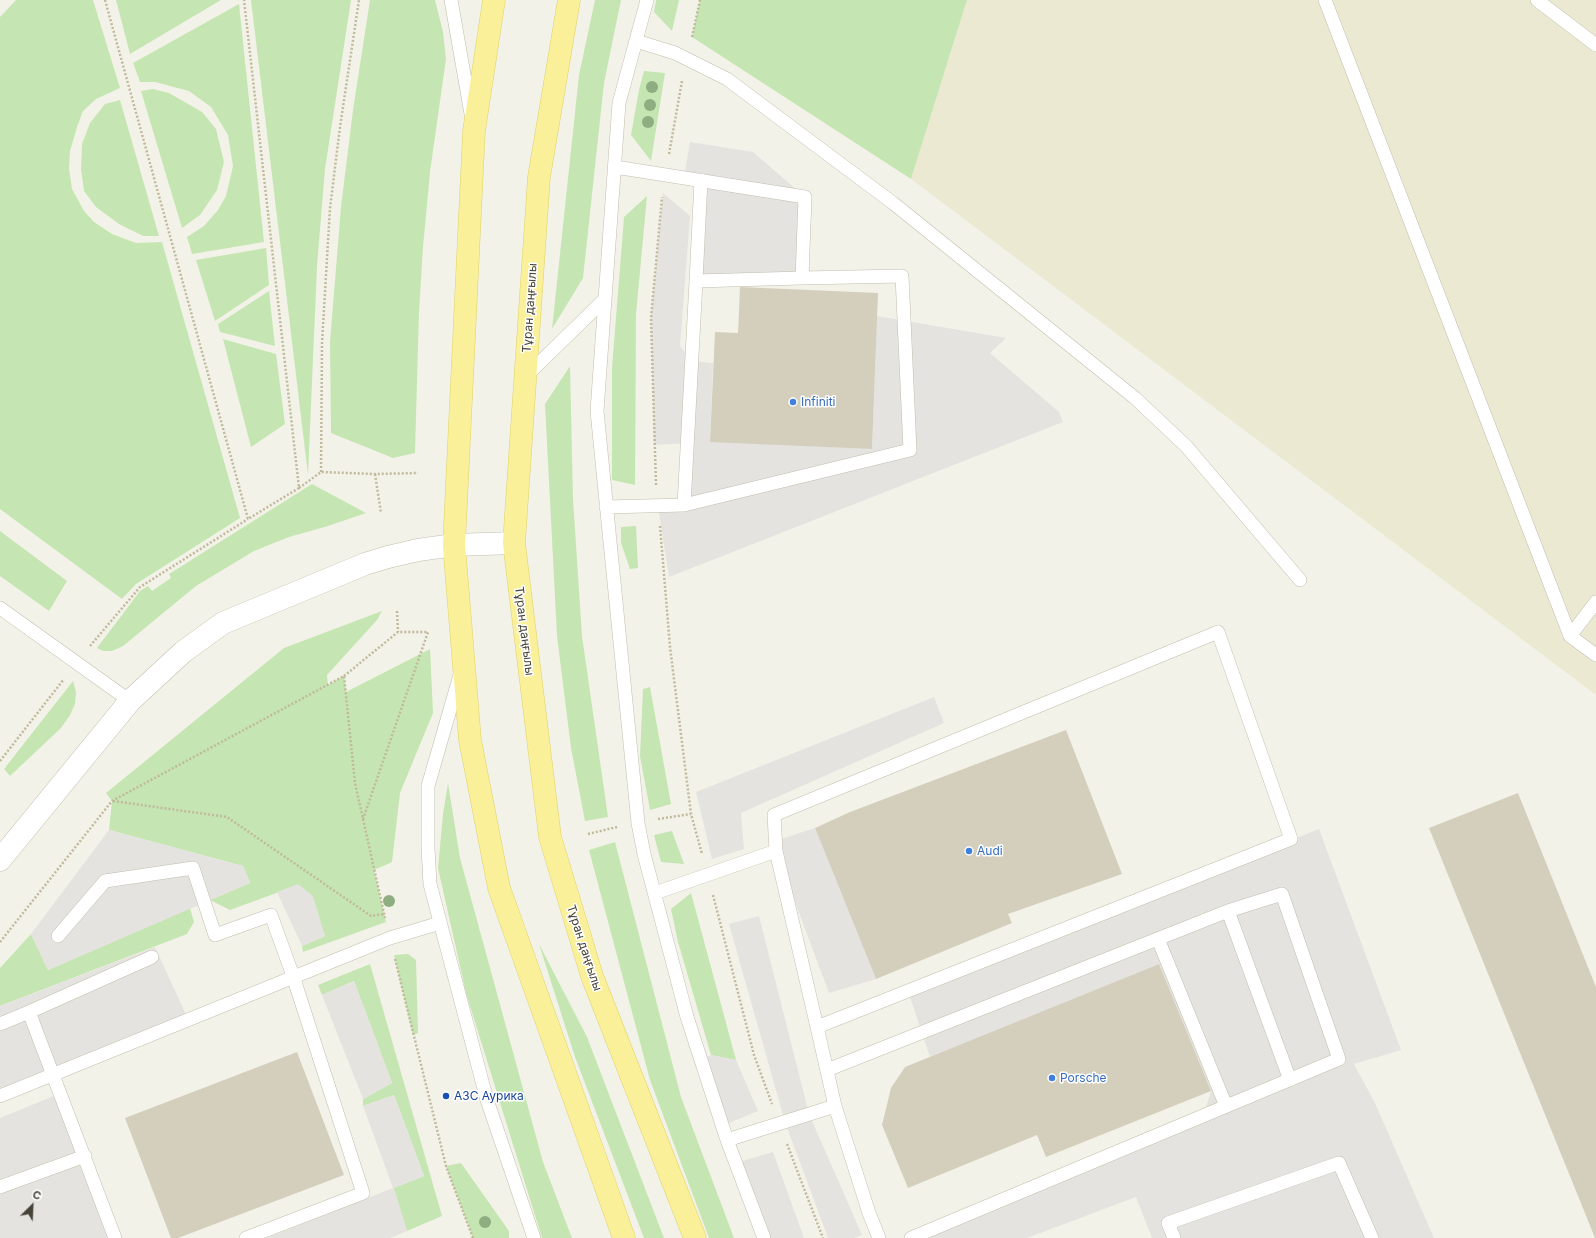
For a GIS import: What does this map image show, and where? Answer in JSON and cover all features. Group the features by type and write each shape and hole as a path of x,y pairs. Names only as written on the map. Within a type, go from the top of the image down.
{"main road":[{"path":"494,0 474,132 454,545 470,740 498,888 624,1238"},
{"name":"Тұран даңғылы","path":"569,0 539,177 514,543 550,837 592,976 695,1238"}],"street":[{"path":"0,860 130,701 183,652 223,623 365,564 418,550 454,545 514,543"}],"lane":[{"path":"451,0 474,132"},
{"path":"647,0 619,103 597,411 606,507 638,823 687,1018 727,1140 764,1238"},
{"path":"1325,0 1570,636 1596,655"},
{"path":"1537,0 1596,46"},
{"path":"636,41 675,53 727,79 893,203 1123,388 1186,446 1300,580"},
{"path":"615,167 805,197 802,278"},
{"path":"684,505 701,180"},
{"path":"606,507 684,505 910,450 902,276 696,281"},
{"path":"525,377 605,299"},
{"path":"1570,636 1596,602"},
{"path":"0,608 130,701"},
{"path":"817,1027 1291,839 1218,632 774,816 776,851 835,1106 869,1213 879,1238"},
{"path":"464,658 428,786 428,848 430,884 487,1100 534,1238"},
{"path":"655,893 776,851"},
{"path":"58,936 105,881 193,868 215,935 271,915 293,976 363,1192 246,1238"},
{"path":"827,1070 1228,911 1282,894 1339,1059 911,1238"},
{"path":"1228,911 1290,1080"},
{"path":"0,1096 293,976 390,938 440,923"},
{"path":"1158,939 1226,1106"},
{"path":"0,1024 152,957"},
{"path":"29,1012 116,1238"},
{"path":"727,1140 835,1106"},
{"path":"0,1187 85,1156"},
{"path":"1174,1238 1168,1223 1340,1163 1372,1238"}],"path":[{"path":"105,0 248,519"},
{"path":"244,0 299,488"},
{"path":"321,472 322,343 330,208 340,127 359,0"},
{"path":"88,648 140,587 299,488 321,472 375,474 418,473"},
{"path":"375,474 381,513"},
{"path":"397,611 398,632"},
{"path":"0,942 112,801 344,676 398,632 428,632 363,820"},
{"path":"0,761 68,674"},
{"path":"344,676 354,783 386,922"},
{"path":"112,801 227,817 371,916 384,914"},
{"path":"657,819 691,814 754,1055 823,1238"},
{"path":"588,834 617,827"},
{"path":"394,955 446,1166 473,1238"}],"shaded area":[{"path":"967,0 1596,0 1596,695 911,179"},
{"path":"690,142 753,152 805,197 802,278 696,281 701,181 684,178"},
{"path":"663,193 690,216 680,346 691,361 713,363 710,441 872,449 877,316 1006,338 990,353 1059,412 1063,422 669,577 658,506 681,505 691,443 654,445 651,318"},
{"path":"934,697 944,723 741,813 744,849 712,859 696,792"},
{"path":"815,828 876,979 829,993 776,851 775,841"},
{"path":"1319,829 1401,1050 1354,1064 1375,1103 1434,1238 1152,1238 1136,1197 1027,1238 911,1238 1205,1110 1211,1091 1159,964 930,1057 908,991"},
{"path":"109,830 243,866 250,883 48,970 31,934"},
{"path":"298,884 313,896 325,936 302,946 277,892"},
{"path":"759,916 809,1114 862,1235 854,1238 828,1238 785,1122 729,924"},
{"path":"155,947 188,1019 0,1096 0,1006"},
{"path":"354,981 392,1083 363,1099 322,995"},
{"path":"711,1055 736,1060 758,1111 722,1126 701,1060"},
{"path":"61,1093 115,1238 0,1238 0,1118"},
{"path":"394,1095 424,1176 394,1188 407,1231 390,1238 267,1238 393,1188 363,1106"},
{"path":"773,1152 804,1238 764,1238 736,1163"}],"green space":[{"path":"16,0 93,0 120,88 96,99 83,111 70,151 69,168 72,189 84,211 94,222 112,234 136,243 162,242 240,518 136,584 122,599 0,509 0,17"},
{"path":"116,0 221,0 130,54"},
{"path":"251,0 351,0 325,169 317,266 308,475"},
{"path":"370,0 435,0 443,32 446,59 430,172 423,247 419,312 415,453 393,458 331,433 330,342 341,207 353,110"},
{"path":"595,0 621,0 604,83 583,278 552,329 579,75"},
{"path":"656,0 679,0 672,31 654,12"},
{"path":"700,0 967,0 911,179 692,37"},
{"path":"239,4 264,242 192,254 187,237 204,226 218,210 226,196 233,166 228,135 211,107 189,91 155,82 140,82 133,63"},
{"path":"644,71 665,73 651,161 631,135"},
{"path":"153,89 169,93 202,112 216,129 224,162 217,190 200,215 182,228 141,91"},
{"path":"120,100 159,236 143,236 119,224 96,207 84,191 81,169 82,144 90,123 105,104"},
{"path":"647,196 636,314 635,485 612,480 612,368 624,217"},
{"path":"266,248 269,285 215,321 196,260"},
{"path":"269,291 275,346 220,332 218,324"},
{"path":"223,339 276,354 285,424 251,447"},
{"path":"570,366 573,499 582,636 608,817 585,821 571,748 557,636 545,404"},
{"path":"312,484 366,513 289,537 254,551 196,586 123,646 112,651 103,651 97,648 140,591 148,586 152,591 171,578 169,574"},
{"path":"636,526 638,568 630,569 621,543 621,527"},
{"path":"0,531 67,581 49,611 0,576"},
{"path":"382,611 377,620 327,675 328,685 344,676 346,692 430,649 433,713 400,793 392,862 374,870 386,922 303,952 302,946 325,936 298,885 230,910 210,900 250,883 243,866 109,830 112,801 106,793 284,648"},
{"path":"73,681 76,692 75,704 70,715 61,728 10,776 4,769"},
{"path":"650,687 671,804 650,810 640,756 643,689"},
{"path":"448,783 460,858 543,1162 572,1238 542,1238 466,993 438,868 443,814"},
{"path":"672,831 684,864 661,862 654,835"},
{"path":"615,842 681,1097 734,1238 709,1238 650,1080 589,850"},
{"path":"691,893 736,1060 711,1055 678,942 671,909"},
{"path":"190,908 194,922 187,934 0,1006 0,968 31,934 48,970"},
{"path":"539,944 587,1037 664,1238 644,1238 575,1057"},
{"path":"408,954 416,960 418,1033 413,1035 394,955"},
{"path":"370,964 442,1216 407,1231 393,1188 424,1176 394,1095 363,1106 363,1099 392,1083 354,981 322,995 318,985"},
{"path":"461,1163 509,1231 509,1238 473,1238 446,1166"}],"building":[{"name":"Infiniti","path":"740,287 878,293 872,449 710,442 715,332 738,333"},
{"name":"Audi","path":"1066,730 1122,874 1008,914 1012,923 876,979 815,828 850,812"},
{"path":"1518,793 1596,987 1596,1238 1429,828"},
{"name":"Porsche","path":"1159,964 1211,1091 1046,1157 1037,1135 908,1188 882,1125 891,1088 905,1067"},
{"path":"297,1052 344,1175 178,1238 171,1238 125,1118"}],"place":[{"name":"Infiniti","path":"793,402"},
{"name":"Audi","path":"969,851"},
{"name":"Porsche","path":"1052,1078"},
{"name":"АЗС Аурика","path":"446,1096"}]}
